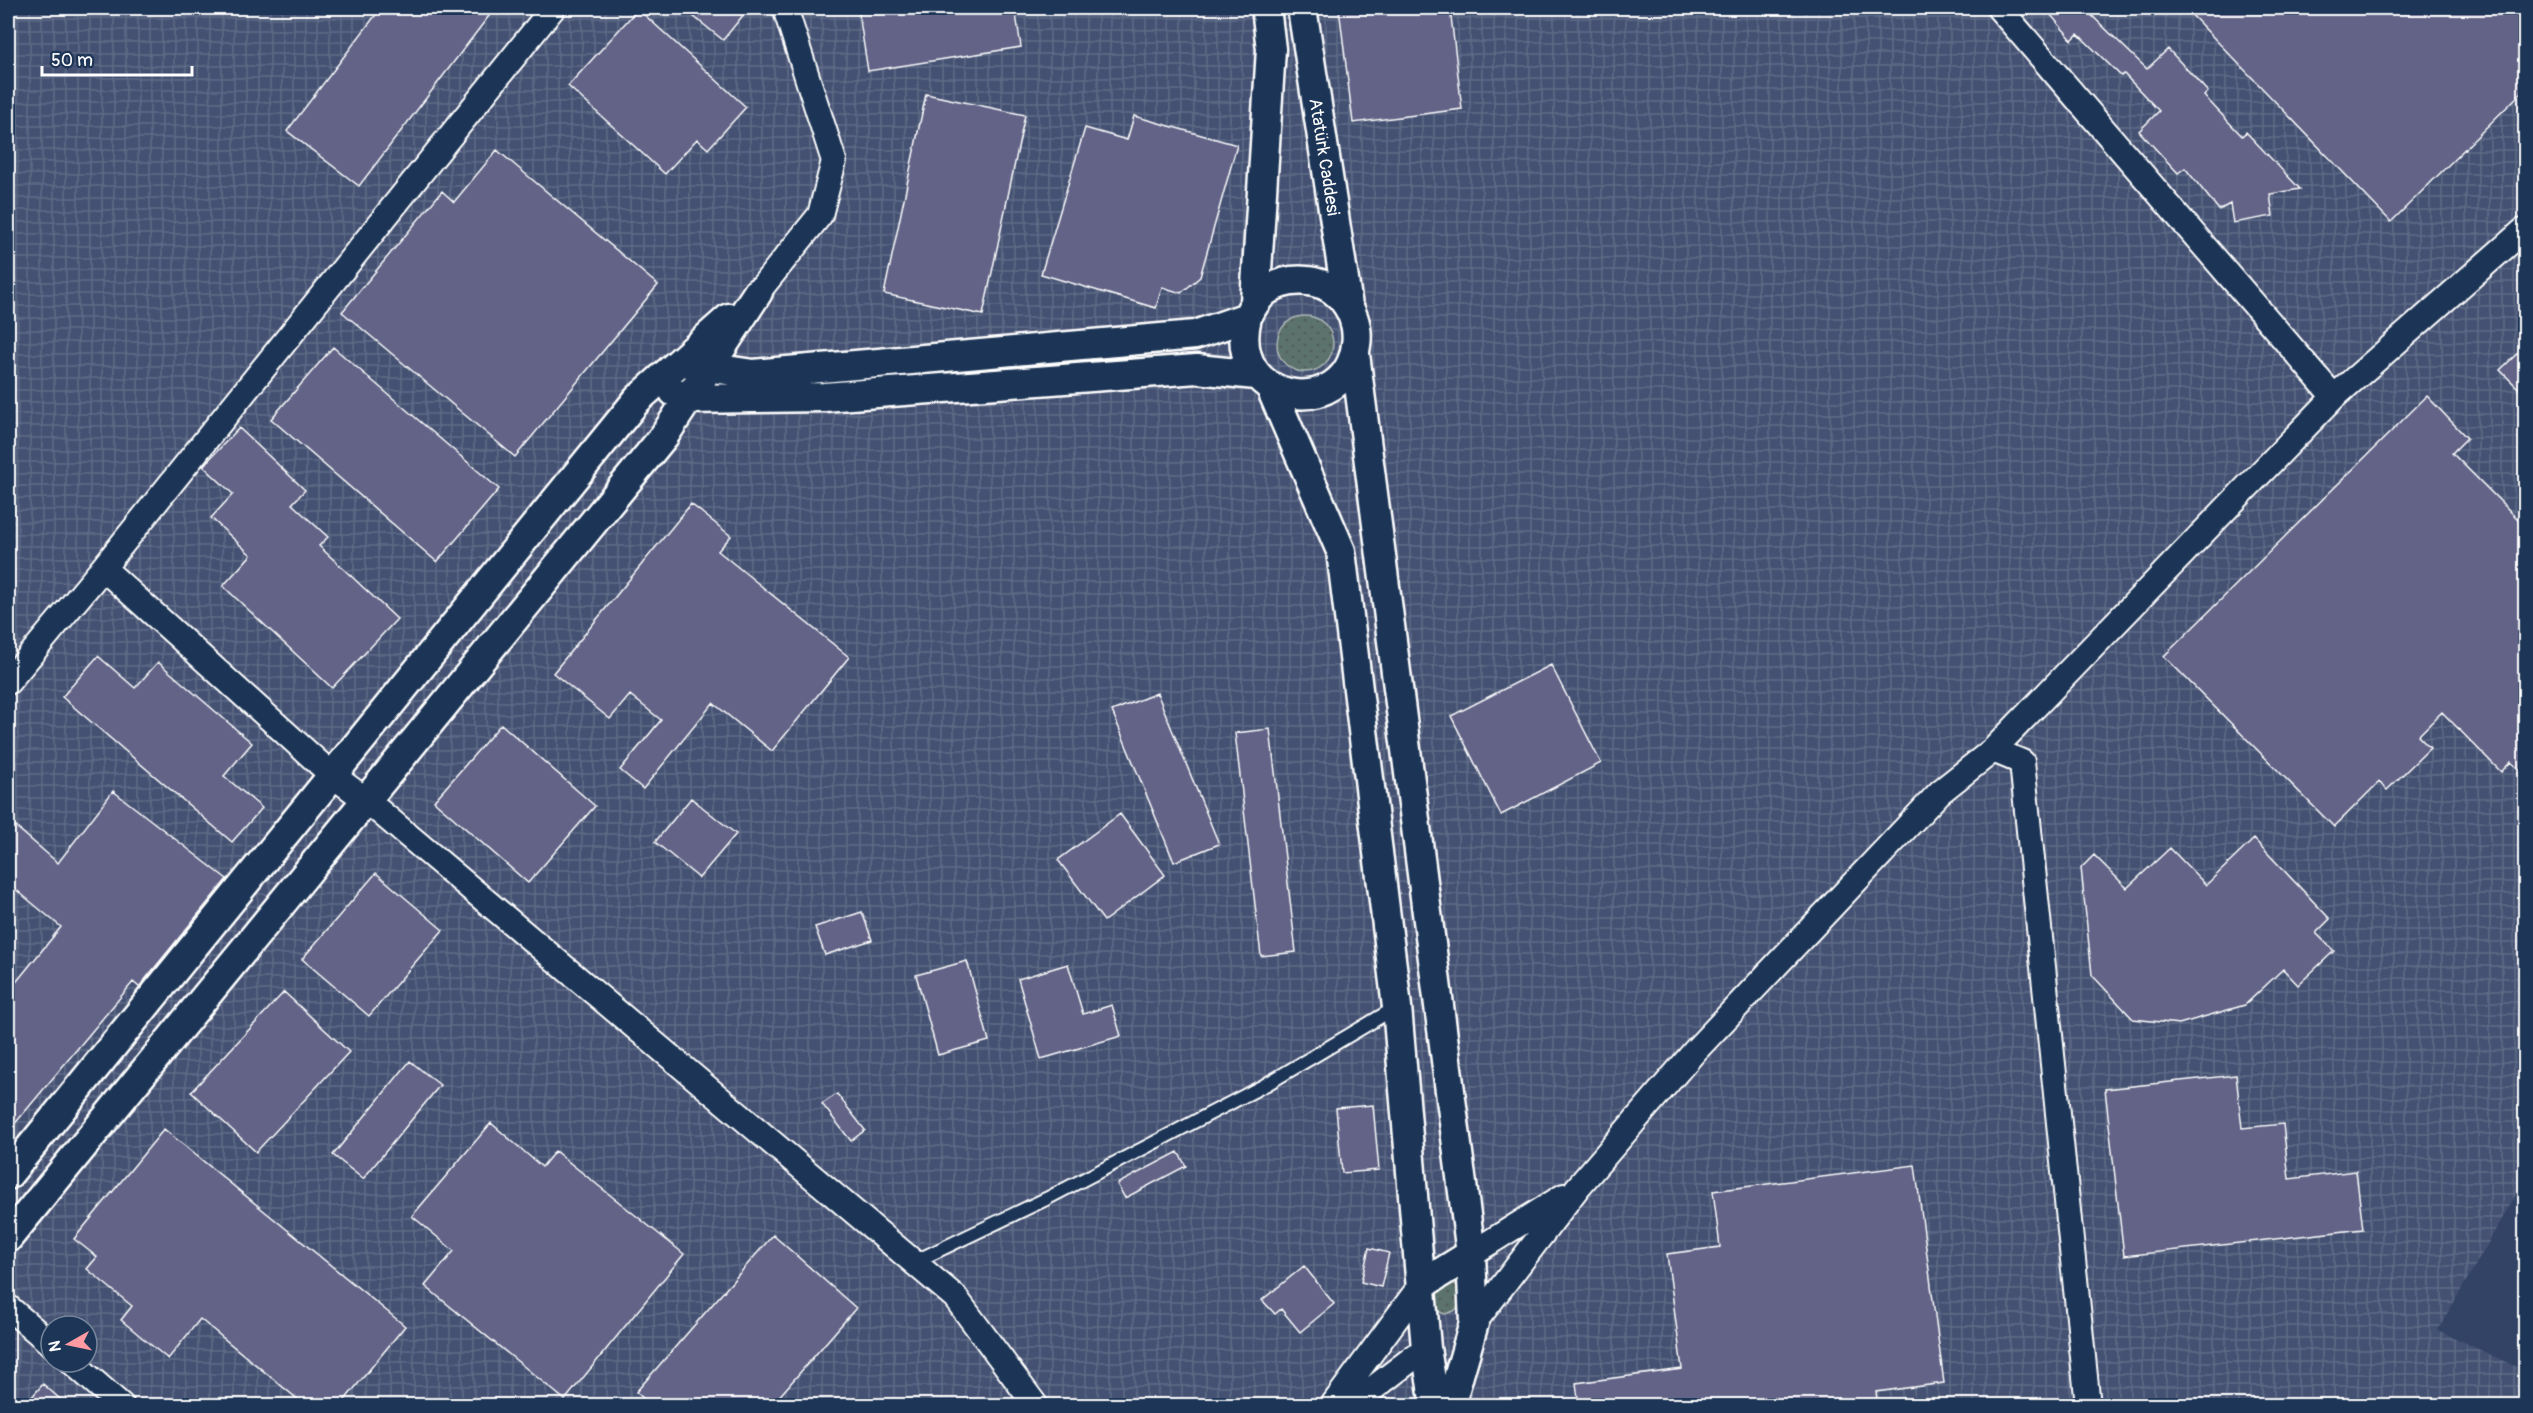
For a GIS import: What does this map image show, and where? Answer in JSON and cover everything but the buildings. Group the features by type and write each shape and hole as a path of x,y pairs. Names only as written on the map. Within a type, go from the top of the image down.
{"street":[{"path":"8,682 103,568 553,8"},
{"path":"8,1239 664,436 758,292 820,215 834,161 784,8"},
{"path":"1266,8 1271,50 1251,309 1243,332 1244,347 1248,362 1263,381 1341,551 1397,1007 1426,1348 1435,1406"},
{"name":"Atatürk Caddesi","path":"1302,8 1348,306"},
{"path":"1999,8 2334,397"},
{"path":"1350,1406 1426,1348 1474,1323 1578,1187 1694,1052 1940,792 1993,750 2334,397 2523,231"},
{"path":"679,363 753,374 1195,335 1251,309 1266,291 1280,284 1294,281 1310,281 1331,290 1348,306 1356,329 1355,354 1471,1254 1474,1323 1450,1406"},
{"path":"8,1175 638,399 758,292"},
{"path":"656,384 688,399 824,397 1197,369 1263,381 1286,393 1303,395 1321,392 1336,383 1348,370 1355,354"},
{"path":"103,568 332,775 366,800 955,1297 1036,1406"},
{"path":"1993,750 2022,762 2088,1406"},
{"path":"1332,1406 1421,1285 1578,1187"},
{"path":"8,1306 39,1333"},
{"path":"86,1374 122,1406"}],"lane":[{"path":"914,1262 1046,1199 1265,1085 1397,1007"}],"shaded area":[{"path":"8,8 2525,8 2525,1179 2438,1330 2525,1371 2525,1405 8,1405"}],"green space":[{"path":"1299,316 1311,316 1321,320 1329,328 1333,344 1329,360 1321,368 1311,372 1299,372 1289,368 1281,360 1277,350 1277,338 1281,328 1289,320"},
{"path":"1450,1281 1459,1287 1461,1304 1454,1311 1445,1314 1435,1310 1431,1290"}]}
